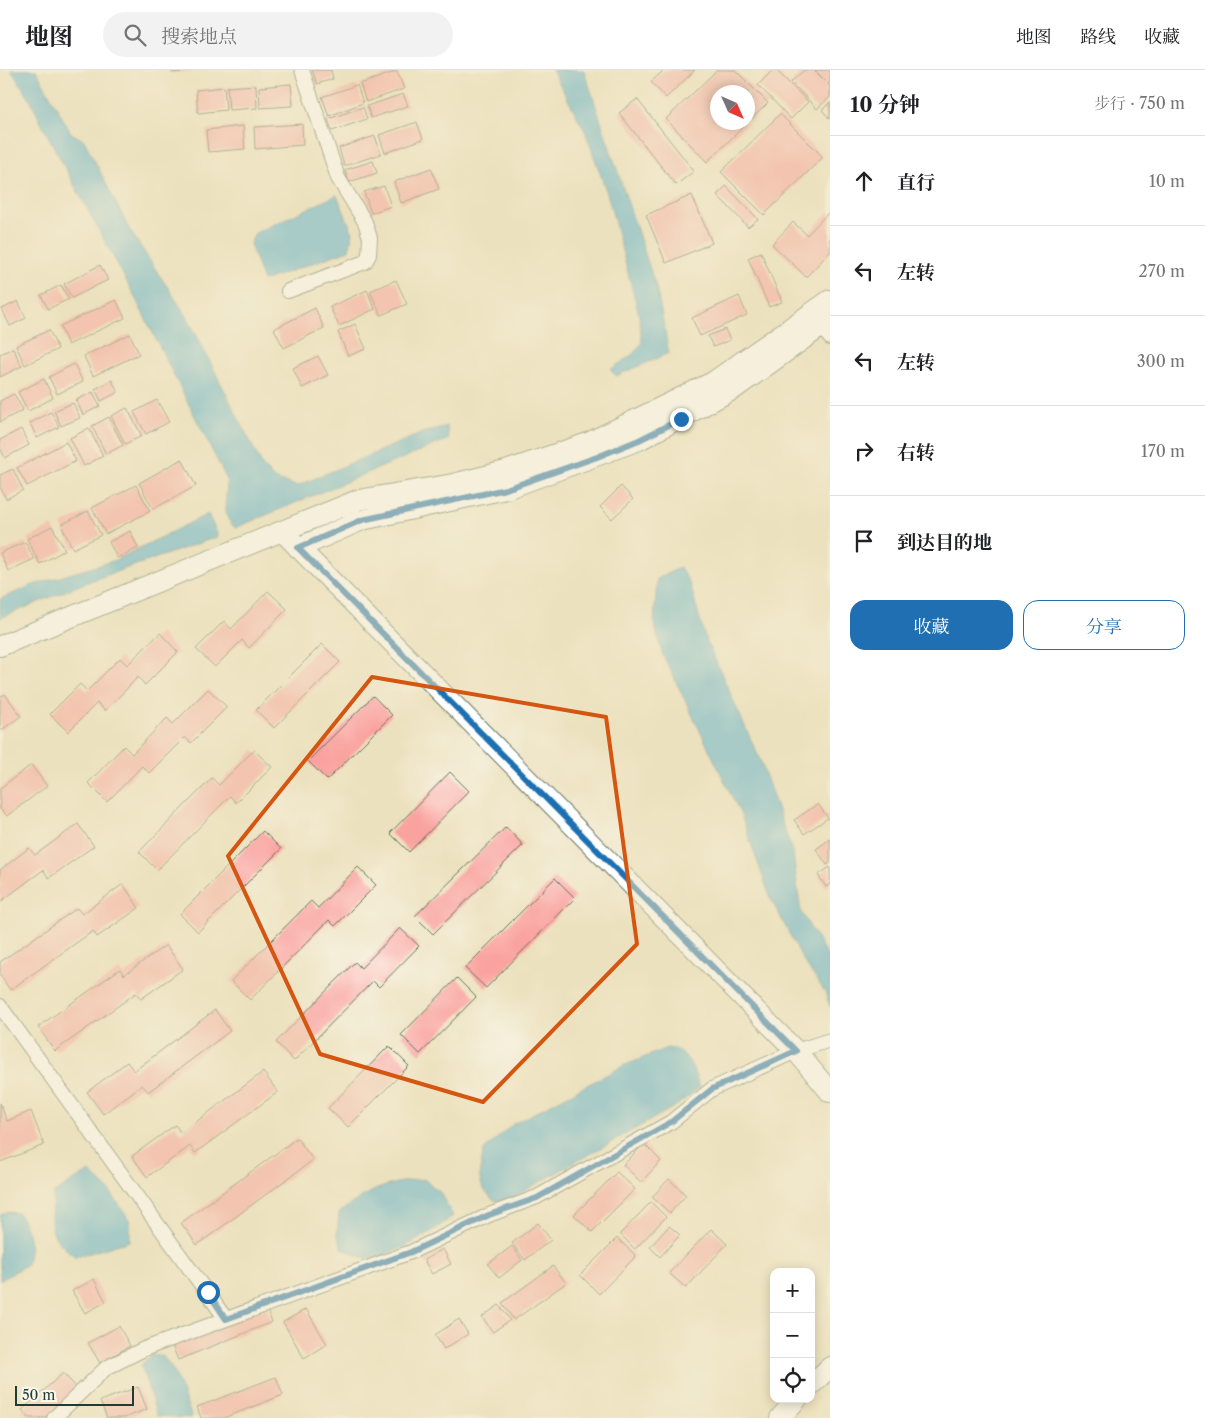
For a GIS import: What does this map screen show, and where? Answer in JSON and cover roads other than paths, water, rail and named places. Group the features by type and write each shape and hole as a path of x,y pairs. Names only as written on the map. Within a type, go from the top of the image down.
{"main road":[{"path":"0,646 358,500 453,484 497,473 588,443 714,382 830,300"},
{"path":"298,548 362,520 506,489 639,440 734,390 827,328"},
{"path":"283,532 796,1051 830,1092"},
{"path":"815,1381 830,1367"},
{"path":"815,1388 830,1382"},
{"path":"780,1418 793,1403"}],"street":[{"path":"288,291 365,262 369,255 370,238 365,222 338,178 302,70"},
{"path":"0,1006 226,1319"},
{"path":"54,1418 106,1368 144,1349 411,1252 489,1215 537,1198 671,1122 712,1089 796,1051 830,1040"}],"water":[{"path":"11,70 36,70 71,133 84,140 129,229 188,318 262,465 274,479 297,486 422,433 447,426 449,439 235,528 226,512 227,480 127,282 43,127 31,101"},
{"path":"552,70 584,70 657,290 669,353 616,376 610,370 633,354 642,343 639,315 607,193 585,131"},
{"path":"337,195 353,233 349,250 263,281 250,244 255,233"},
{"path":"208,514 217,537 90,581 0,618 0,599 33,585 113,561"},
{"path":"680,567 690,584 705,637 761,762 793,854 801,912 830,960 830,1007 825,992 804,962 770,897 741,815 662,653 654,623 657,579"},
{"path":"667,1048 675,1049 685,1056 692,1067 700,1087 676,1106 506,1201 493,1200 483,1190 479,1175 484,1150 513,1124 623,1066"},
{"path":"89,1171 109,1190 130,1220 130,1241 76,1257 60,1243 52,1230 51,1214 54,1193"},
{"path":"424,1179 441,1193 453,1216 412,1243 387,1254 367,1258 342,1248 337,1233 339,1213 359,1198 378,1188 399,1182"},
{"path":"6,1212 18,1213 25,1225 30,1243 27,1264 0,1281 0,1215"},
{"path":"151,1355 163,1356 175,1373 192,1418 157,1416 141,1365"}]}
